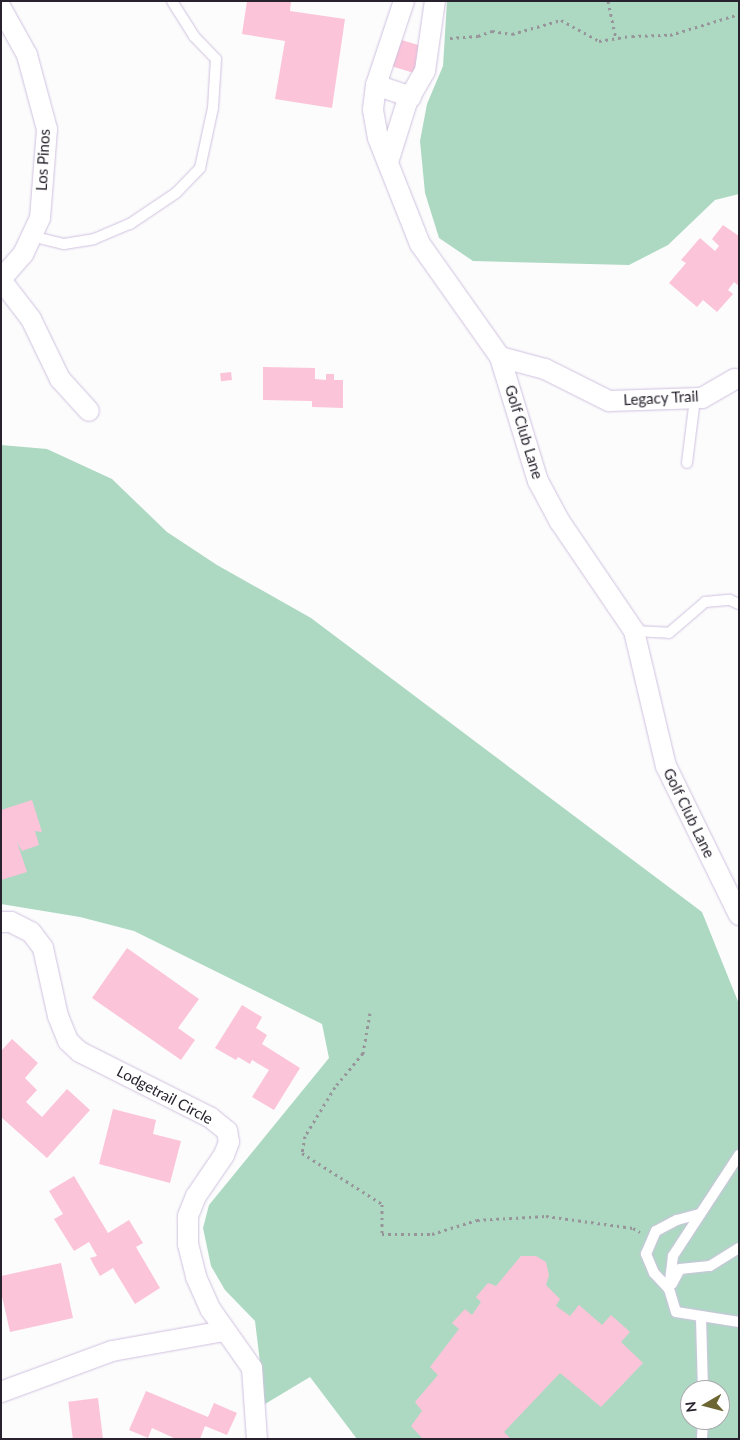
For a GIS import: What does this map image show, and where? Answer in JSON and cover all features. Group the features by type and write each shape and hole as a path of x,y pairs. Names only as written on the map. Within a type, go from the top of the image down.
{"street":[{"name":"Golf Club Lane","path":"404,1 376,85 375,124 389,159 411,226 420,244 500,357 538,481 560,522 634,631 666,766 739,915"},
{"path":"389,159 399,123 428,59 435,1"},
{"name":"Los Pinos","path":"1,8 27,55 47,129 40,218 23,254 1,280 31,320 60,379 89,412"},
{"path":"376,85 411,97"},
{"name":"Legacy Trail","path":"500,357 545,369 609,401 702,398 735,379"},
{"name":"Lodgetrail Circle","path":"1,922 31,932 43,948 58,1016 68,1041 80,1052 211,1118 227,1131 229,1142 224,1155 196,1196 188,1225 188,1244 196,1277 224,1331 252,1368 256,1439"},
{"path":"1,1392 112,1351 224,1331"}],"lane":[{"path":"31,236 64,244 94,239 130,224 176,193 200,168 213,108 216,58 194,36 172,1"},
{"path":"687,463 695,398"},
{"path":"634,631 669,633 705,602 730,600 739,604"},
{"path":"739,1155 673,1256 669,1289 676,1312 701,1318 739,1322"},
{"path":"669,1289 654,1273 646,1254 652,1239 656,1231 670,1223 700,1214"},
{"path":"669,1289 680,1269 710,1266 739,1248"},
{"path":"701,1318 703,1380"}],"path":[{"path":"608,1 616,39"},
{"path":"441,38 478,36 492,31 512,34 561,20 599,41 632,36 670,36 739,14"},
{"path":"370,1013 363,1054 330,1095 305,1136 302,1153 382,1204 382,1234 432,1234 477,1220 546,1216 633,1228 652,1239"}],"green space":[{"path":"447,1 739,1 739,194 715,200 668,245 629,265 473,261 439,238 425,193 420,141 427,104 443,66"},
{"path":"1,445 47,449 112,479 167,532 217,565 311,618 702,912 739,1004 739,1439 357,1439 310,1377 265,1404 255,1321 225,1290 211,1266 203,1228 209,1205 329,1058 322,1024 134,931 80,917 1,904"}],"building":[{"path":"247,1 291,1 290,11 345,19 332,108 275,99 285,41 242,34"},
{"path":"395,38 425,47 416,74 387,65"},
{"path":"723,225 739,236 739,286 734,282 728,290 733,294 717,312 703,300 697,307 669,283 686,263 681,260 700,238 715,251 719,246 712,239"},
{"path":"263,367 315,368 315,379 326,380 326,374 334,374 334,380 343,380 343,408 312,407 312,401 263,400"},
{"path":"231,372 232,380 221,381 220,373"},
{"path":"32,800 42,832 35,831 39,845 22,851 17,842 27,872 1,880 1,810"},
{"path":"127,948 199,999 178,1028 195,1040 181,1060 92,998"},
{"path":"242,1005 262,1017 256,1028 267,1035 262,1044 300,1068 274,1110 252,1097 269,1070 252,1060 250,1064 238,1057 236,1060 215,1048"},
{"path":"12,1039 38,1063 25,1078 37,1090 26,1102 42,1117 67,1089 90,1110 47,1158 1,1117 1,1051"},
{"path":"113,1109 156,1120 153,1134 181,1141 170,1183 99,1164"},
{"path":"74,1176 108,1233 129,1220 143,1243 136,1247 160,1288 135,1304 113,1268 100,1276 90,1258 97,1256 89,1242 74,1251 54,1219 63,1214 49,1191"},
{"path":"521,1256 536,1256 546,1262 549,1275 546,1285 560,1299 556,1306 570,1316 579,1305 602,1325 611,1315 630,1332 621,1342 643,1363 601,1407 560,1373 504,1432 511,1439 423,1439 411,1426 422,1411 415,1402 438,1375 430,1367 459,1329 452,1323 465,1309 472,1315 481,1302 476,1297 488,1283 496,1286"},
{"path":"61,1263 73,1318 10,1332 1,1292 1,1276"},
{"path":"146,1391 208,1417 214,1403 237,1413 227,1435 205,1426 200,1439 176,1439 152,1428 148,1438 129,1430"},
{"path":"98,1398 103,1439 73,1439 68,1402"}]}
